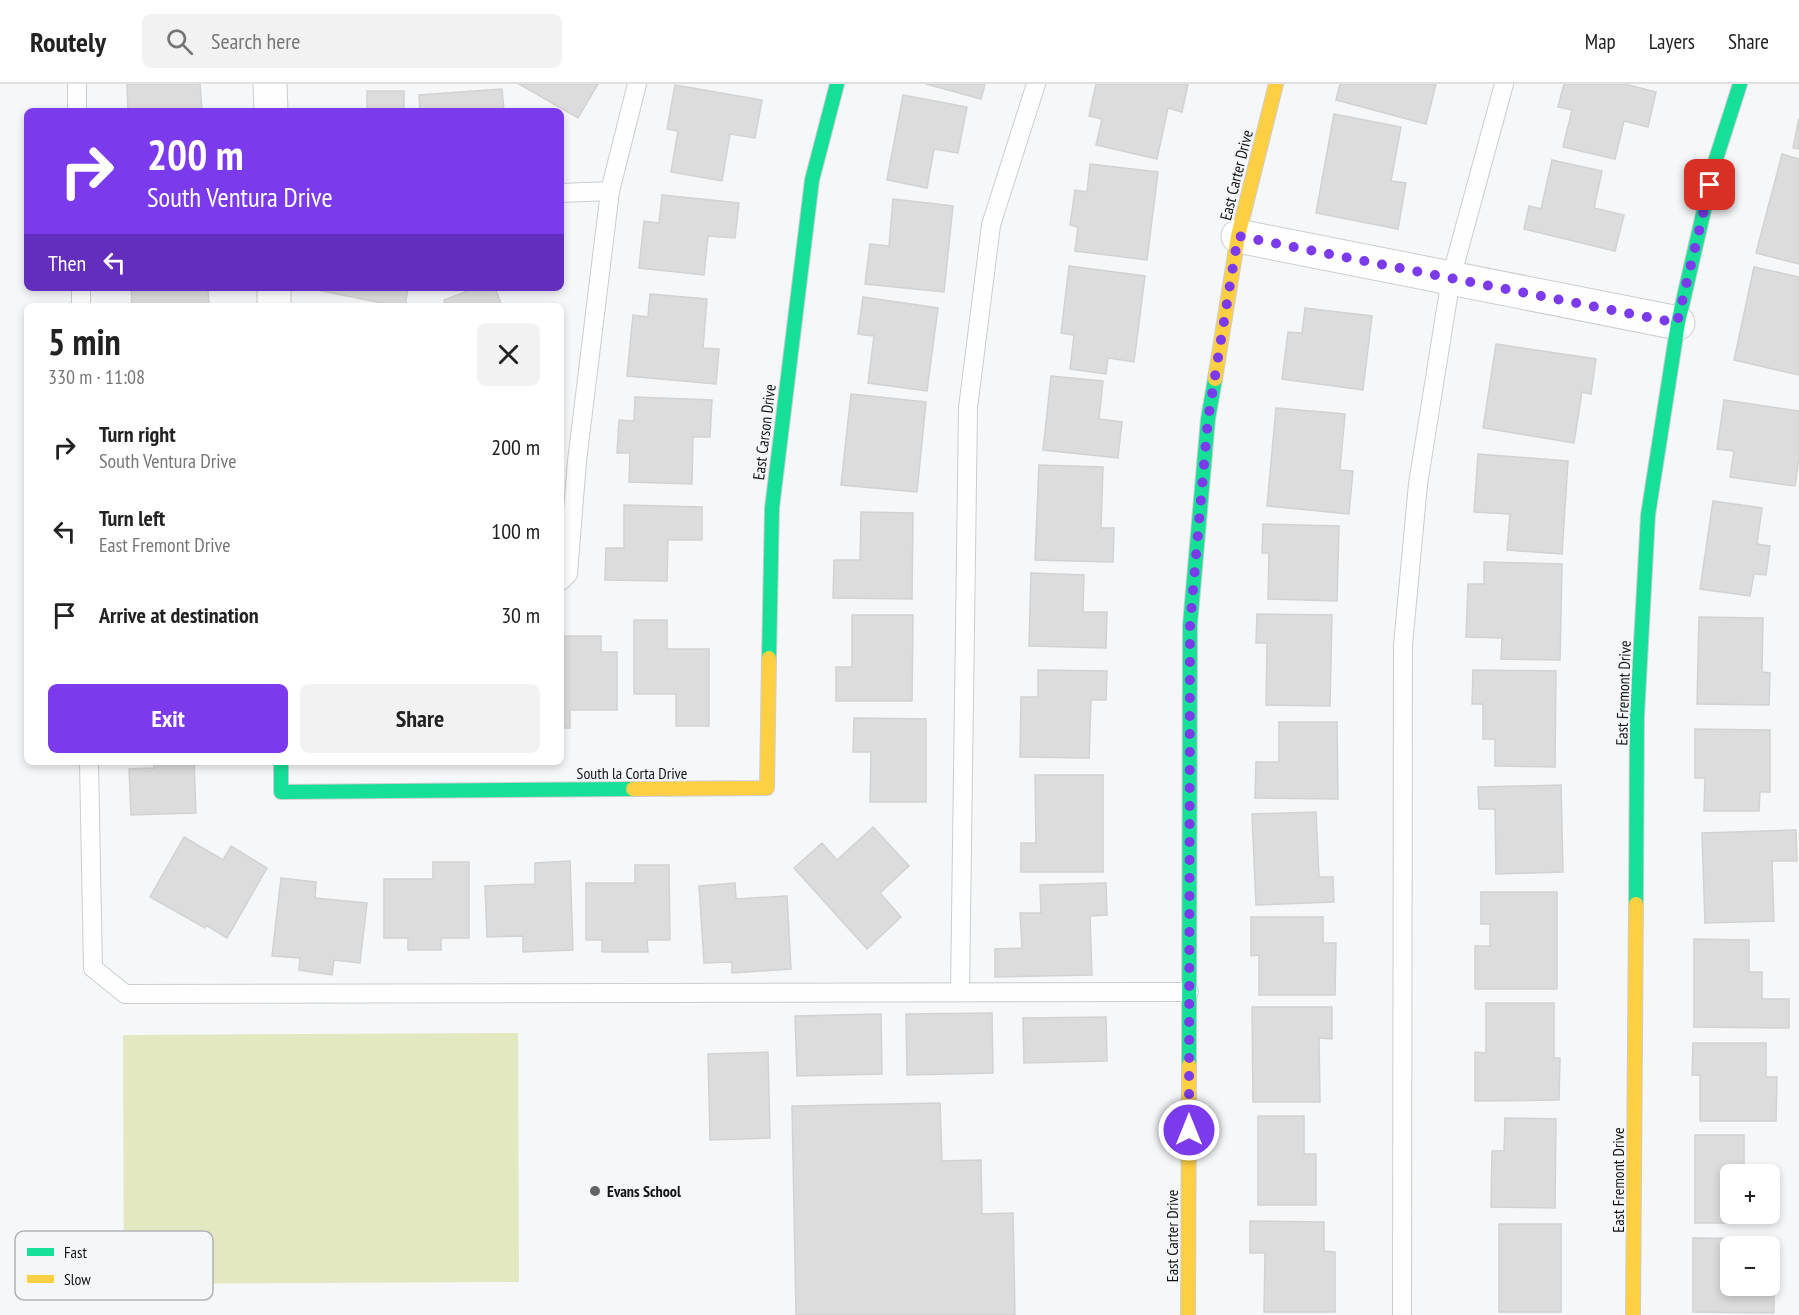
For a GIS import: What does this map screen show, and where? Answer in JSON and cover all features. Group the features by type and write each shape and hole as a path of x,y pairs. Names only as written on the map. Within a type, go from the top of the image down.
{"street":[{"path":"270,84 271,108"},
{"name":"East Carson Drive","path":"767,788 772,508 812,180 837,84"},
{"name":"East Carter Drive","path":"1188,1315 1190,625 1208,419 1238,236 1276,84"},
{"name":"East Fremont Drive","path":"1633,1315 1637,716 1648,515 1677,323 1715,162 1740,84"},
{"path":"1238,236 1677,323"},
{"name":"South la Corta Drive","path":"281,765 281,792 767,788"}],"lane":[{"path":"77,84 77,108"},
{"path":"564,578 568,574 577,461 610,191 637,84"},
{"path":"960,991 968,408 991,225 1036,84"},
{"path":"1402,1315 1403,645 1418,484 1451,278 1504,84"},
{"path":"564,193 610,191"},
{"path":"89,765 93,968 125,994 1189,992"}],"green space":[{"path":"518,1033 519,1282 213,1284 213,1231 124,1231 123,1035"}],"building":[{"path":"127,84 200,84 202,108 128,108"},
{"path":"519,84 598,84 578,118"},
{"path":"926,84 985,84 981,99"},
{"path":"1096,84 1188,84 1182,112 1168,108 1157,159 1096,145 1102,119 1089,116"},
{"path":"1340,84 1436,84 1426,124 1336,100"},
{"path":"1564,84 1625,84 1656,92 1648,127 1624,121 1615,159 1563,147 1572,110 1558,107"},
{"path":"675,85 762,100 755,138 730,134 722,181 671,172 678,131 667,129"},
{"path":"502,89 504,108 420,108 419,95"},
{"path":"367,91 404,91 404,108 367,108"},
{"path":"903,95 967,107 958,153 934,149 927,188 887,180"},
{"path":"1334,114 1401,127 1391,181 1406,183 1398,229 1316,213"},
{"path":"1799,118 1799,149 1793,148"},
{"path":"1782,154 1799,159 1799,264 1756,253"},
{"path":"1552,160 1602,171 1594,208 1624,215 1615,251 1524,229 1529,206 1541,209"},
{"path":"1090,164 1158,172 1147,260 1075,251 1078,227 1070,225 1075,190 1087,192"},
{"path":"662,195 739,203 735,238 708,236 704,275 639,268 644,221 659,223"},
{"path":"893,199 953,206 944,292 865,284 870,244 889,246"},
{"path":"1069,266 1145,276 1134,362 1108,358 1106,374 1070,369 1074,335 1061,333"},
{"path":"1754,267 1799,277 1799,375 1734,360"},
{"path":"131,291 208,291 209,303 132,303"},
{"path":"321,291 408,291 406,303 382,303"},
{"path":"468,291 496,291 501,303 445,303 444,300"},
{"path":"650,294 707,299 703,348 719,349 716,384 627,376 633,315 648,317"},
{"path":"863,297 938,308 927,391 868,383 874,336 858,334"},
{"path":"1305,308 1372,316 1363,390 1282,379 1288,332 1302,333"},
{"path":"1496,344 1596,359 1591,394 1582,392 1574,443 1483,428"},
{"path":"1051,376 1103,381 1099,419 1122,422 1118,458 1043,450"},
{"path":"851,394 926,402 917,492 841,485"},
{"path":"635,397 712,400 710,437 693,437 692,484 629,482 630,453 617,453 619,420 634,421"},
{"path":"1724,400 1799,411 1799,458 1795,486 1730,477 1734,451 1717,449"},
{"path":"1276,408 1345,414 1340,470 1353,471 1349,514 1267,506"},
{"path":"1478,454 1568,461 1562,554 1507,550 1510,514 1474,512"},
{"path":"1039,465 1103,467 1101,528 1114,528 1113,562 1035,560"},
{"path":"1713,501 1762,508 1757,544 1770,546 1766,575 1754,574 1750,596 1700,589"},
{"path":"624,505 702,507 702,540 668,540 667,581 605,580 606,548 624,548"},
{"path":"861,512 913,513 912,599 833,598 834,560 860,560"},
{"path":"1263,524 1339,526 1337,601 1268,599 1269,553 1262,553"},
{"path":"1484,562 1562,564 1560,660 1501,659 1502,638 1466,637 1468,584 1484,584"},
{"path":"1031,573 1084,575 1083,612 1107,612 1106,648 1029,646"},
{"path":"1257,614 1332,615 1330,706 1266,705 1267,643 1256,643"},
{"path":"852,615 913,615 912,701 836,701 836,667 852,667"},
{"path":"1699,617 1763,618 1762,672 1770,673 1769,705 1697,704"},
{"path":"634,620 667,620 667,649 709,649 709,726 676,726 676,694 634,694"},
{"path":"564,636 601,636 601,652 617,652 617,710 570,710 570,728 564,728"},
{"path":"1038,670 1107,671 1106,700 1091,700 1089,758 1020,757 1021,697 1038,697"},
{"path":"1473,670 1556,671 1555,767 1495,766 1495,739 1483,739 1483,704 1472,704"},
{"path":"854,718 926,719 926,802 870,802 871,752 853,752"},
{"path":"1279,722 1337,722 1338,799 1255,798 1256,762 1279,762"},
{"path":"1695,729 1770,730 1770,792 1760,792 1759,811 1704,811 1705,778 1695,778"},
{"path":"154,765 194,765 196,813 131,815 129,769 154,768"},
{"path":"1035,775 1103,775 1103,872 1021,872 1021,843 1036,843"},
{"path":"1561,785 1563,872 1496,874 1495,809 1479,809 1478,787"},
{"path":"1316,812 1319,877 1333,877 1334,902 1256,905 1252,814"},
{"path":"873,827 909,866 880,893 901,917 867,949 794,868 822,843 837,860"},
{"path":"1796,830 1797,861 1772,861 1774,921 1705,923 1702,833"},
{"path":"184,837 223,860 231,846 267,868 227,938 150,897"},
{"path":"570,861 573,950 523,952 523,936 487,937 485,886 535,884 535,863"},
{"path":"433,862 469,862 469,938 441,938 441,950 408,950 408,938 384,938 384,879 433,879"},
{"path":"635,865 669,865 670,940 647,940 648,952 602,952 602,940 586,940 586,883 635,883"},
{"path":"281,878 316,882 315,898 367,903 360,963 334,960 332,975 299,970 300,958 272,956"},
{"path":"735,883 736,899 787,896 791,969 732,973 732,962 704,963 699,886"},
{"path":"1106,883 1107,915 1090,916 1092,975 995,977 995,949 1022,948 1020,913 1041,913 1040,885"},
{"path":"1481,892 1557,892 1557,989 1475,989 1475,946 1490,946 1490,924 1481,924"},
{"path":"1251,917 1323,917 1323,943 1336,943 1335,995 1259,995 1259,955 1251,956"},
{"path":"1694,939 1749,940 1749,972 1762,972 1762,999 1789,999 1789,1028 1694,1027"},
{"path":"1486,1003 1554,1003 1554,1058 1560,1058 1559,1100 1475,1101 1475,1052 1486,1053"},
{"path":"1252,1007 1332,1007 1332,1039 1319,1038 1320,1102 1253,1102"},
{"path":"992,1013 993,1073 907,1075 906,1014"},
{"path":"881,1014 882,1074 797,1076 795,1016"},
{"path":"1106,1017 1107,1061 1024,1063 1023,1018"},
{"path":"1693,1043 1766,1043 1766,1077 1777,1077 1776,1121 1700,1121 1700,1075 1692,1075"},
{"path":"768,1052 770,1138 710,1140 708,1054"},
{"path":"940,1103 942,1161 981,1160 982,1214 1013,1213 1015,1315 796,1315 792,1106"},
{"path":"1258,1116 1304,1116 1304,1154 1316,1154 1316,1205 1258,1205"},
{"path":"1505,1118 1556,1119 1555,1208 1491,1207 1492,1151 1504,1151"},
{"path":"1695,1135 1744,1135 1744,1164 1720,1164 1720,1223 1695,1223"},
{"path":"1250,1221 1324,1222 1324,1251 1335,1252 1335,1312 1264,1312 1265,1253 1250,1253"},
{"path":"1499,1224 1561,1224 1561,1312 1499,1312"},
{"path":"1693,1238 1720,1238 1720,1296 1774,1296 1774,1313 1693,1312"}],"traffic: fast":[{"path":"769,658 772,508 812,180 837,84"},
{"path":"1636,904 1637,716 1648,515 1678,323 1715,162 1740,84"},
{"path":"1189,1065 1190,625 1208,419 1215,379"},
{"path":"281,765 281,792 633,789"}],"traffic: slow":[{"path":"1215,379 1238,236 1276,84"},
{"path":"633,789 767,788 769,658"},
{"path":"1633,1315 1636,904"},
{"path":"1188,1315 1189,1065"}],"place":[{"name":"Evans School","path":"595,1191"}],"route":[{"path":"1189,1130 1190,625 1208,419 1238,236 1677,323 1710,185"}]}
